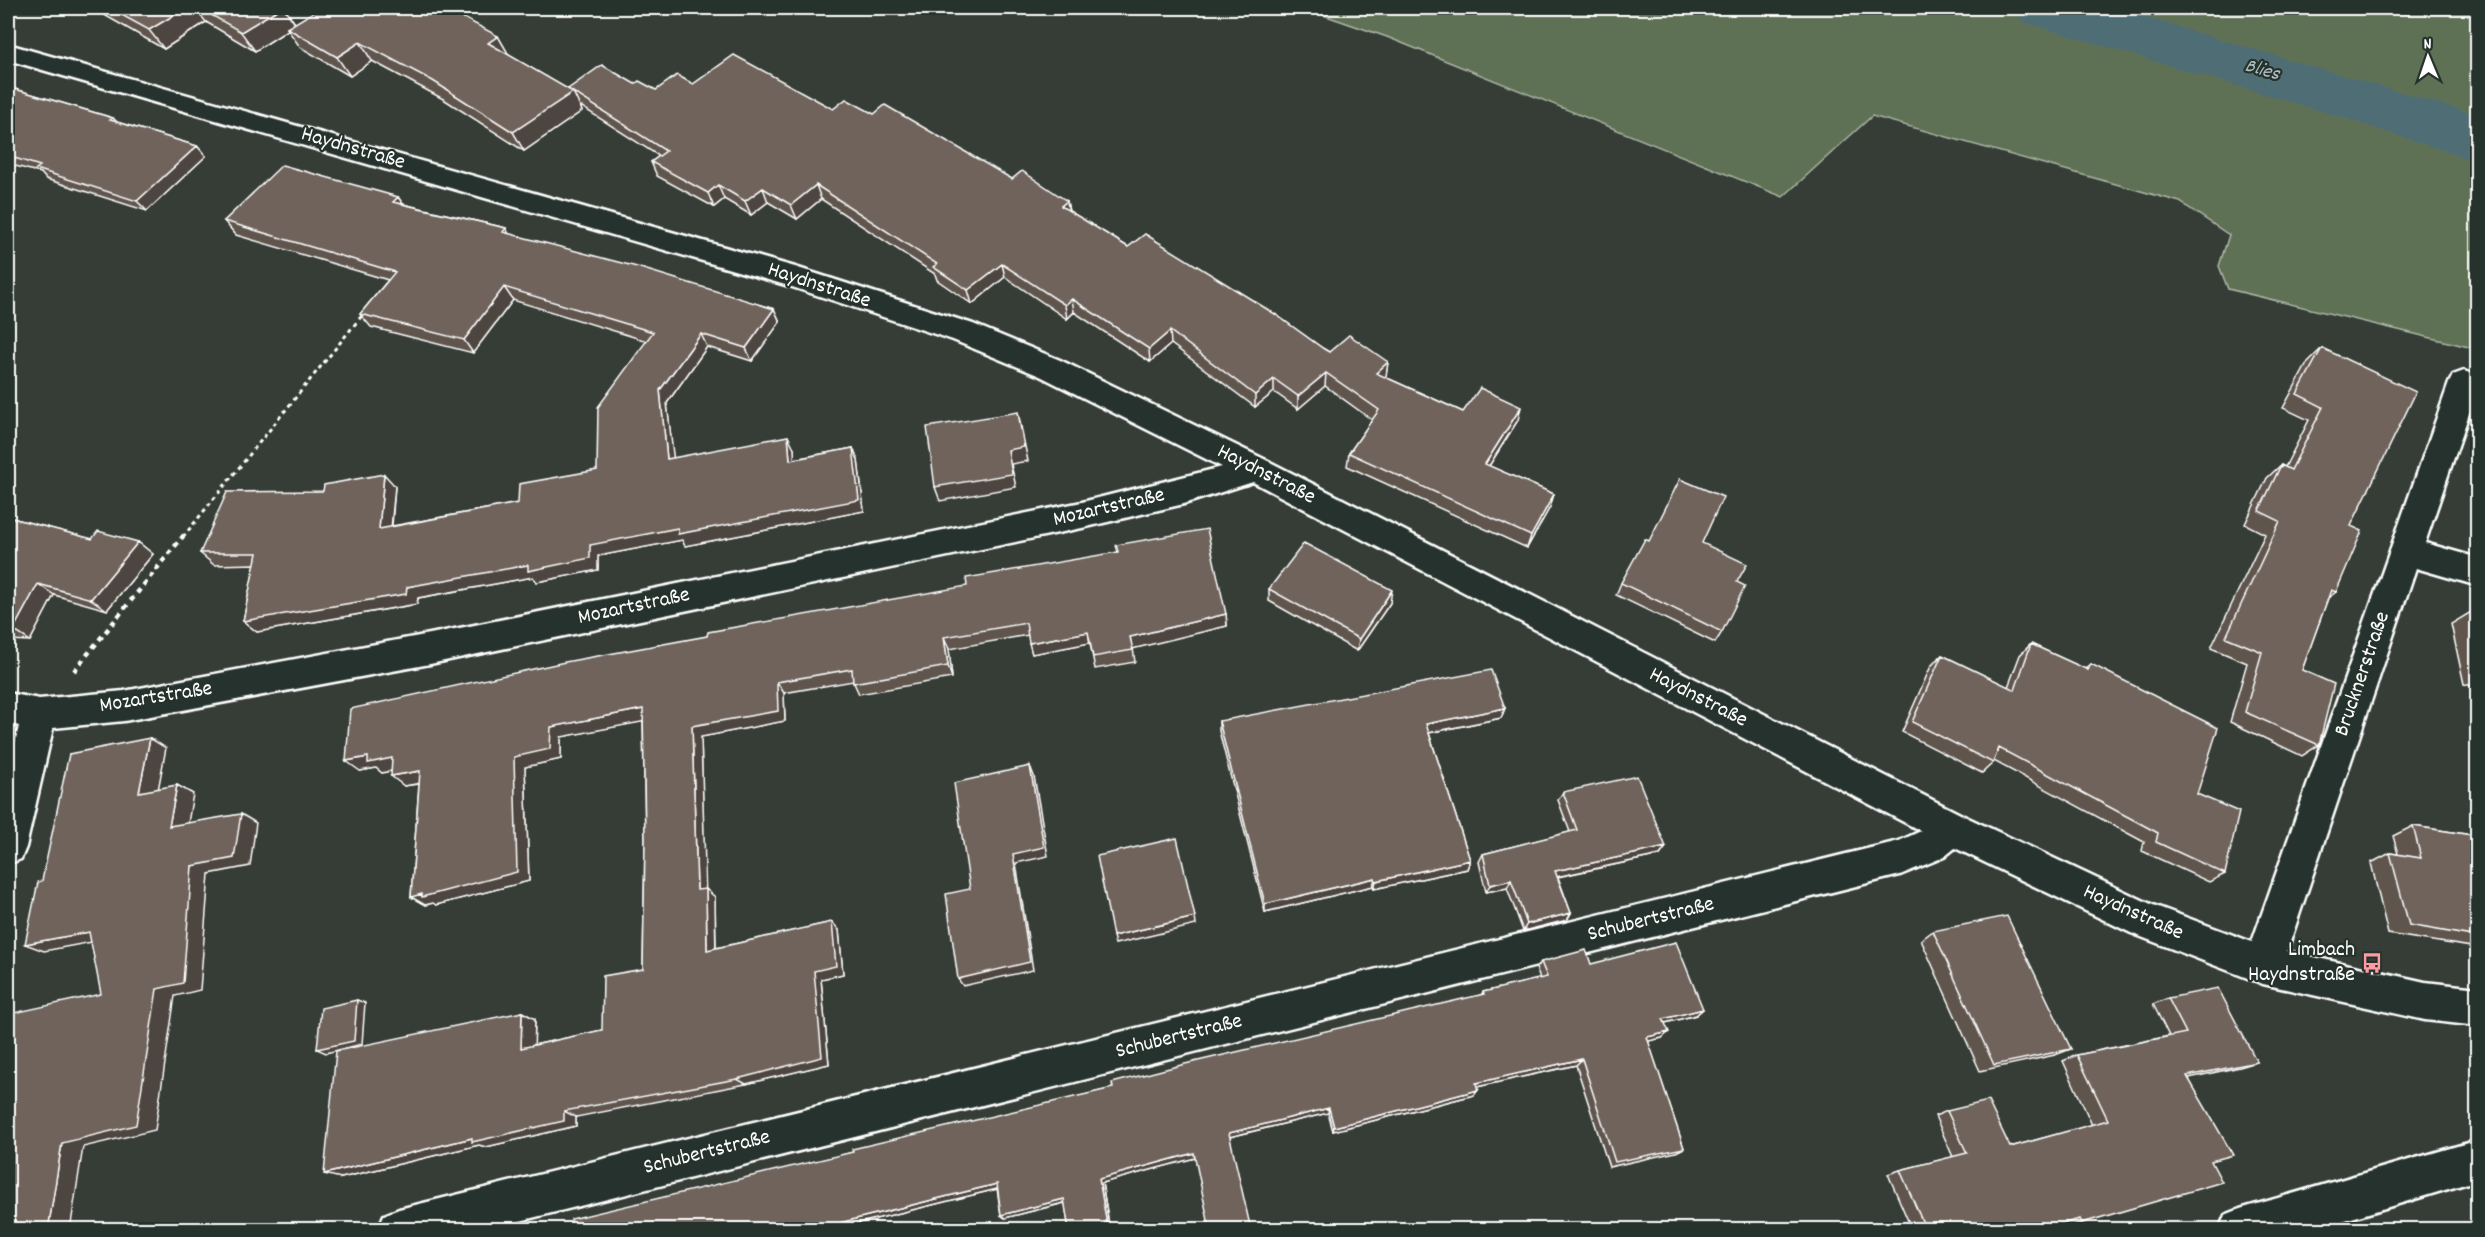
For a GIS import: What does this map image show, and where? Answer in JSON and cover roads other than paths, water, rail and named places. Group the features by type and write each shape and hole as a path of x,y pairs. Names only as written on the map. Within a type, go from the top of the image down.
{"street":[{"name":"Haydnstraße","path":"8,52 795,277 963,332 1050,368 1255,469 1951,828 2144,920 2263,965 2425,1001 2478,1007"},
{"name":"Brucknerstraße","path":"2263,965 2464,383"},
{"name":"Mozartstraße","path":"23,711 124,706 430,649 1082,515 1184,491 1255,469"},
{"path":"2406,550 2478,572"},
{"path":"8,847 23,711"},
{"name":"Schubertstraße","path":"399,1230 1900,858 1931,845 1951,828"},
{"path":"2265,1226 2478,1160"}],"waterway":[{"name":"Blies","path":"2045,8 2361,101 2478,139"}],"place":[{"name":"Limbach Haydnstraße","path":"2372,963"}]}
